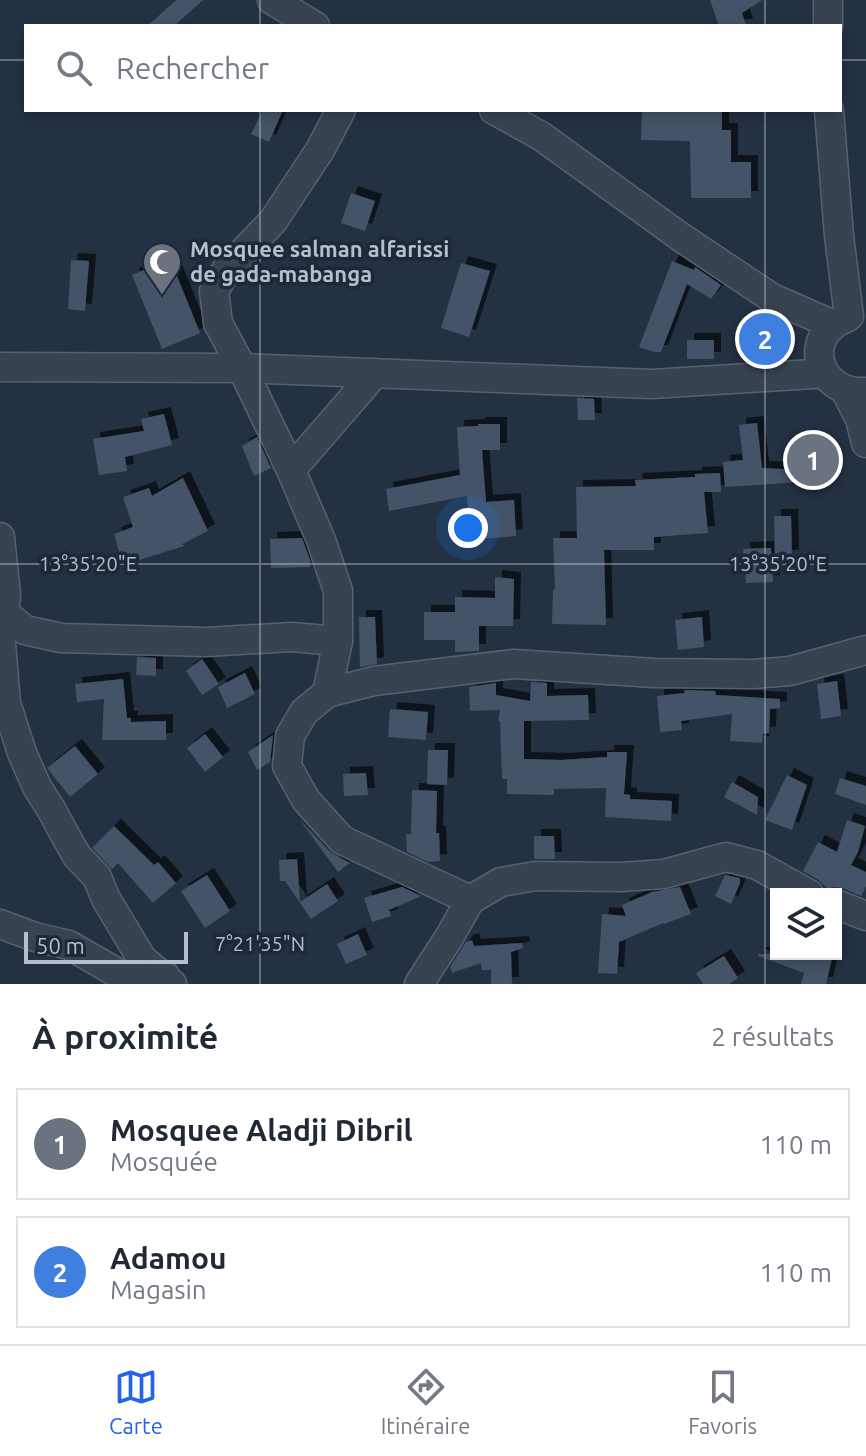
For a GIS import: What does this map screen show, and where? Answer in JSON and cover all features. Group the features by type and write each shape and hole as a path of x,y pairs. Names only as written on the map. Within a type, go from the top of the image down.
{"street":[{"path":"272,0 312,24"},
{"path":"828,0 828,24"},
{"path":"327,693 338,641 338,591 321,540 291,470 218,323 214,291 227,269 273,221 320,150 340,112"},
{"path":"498,112 541,136 670,230 772,298 827,322 849,320"},
{"path":"829,112 849,320"},
{"path":"849,320 824,336 820,357 822,368 835,385 855,391 866,443"},
{"path":"0,367 242,368 652,384 814,374 822,368"},
{"path":"291,470 375,373"},
{"path":"0,537 6,595 1,643 6,703 22,753 37,787 77,856 97,877 106,899 142,959 168,980"},
{"path":"4,613 25,630 61,638 206,642 292,637 338,641"},
{"path":"470,900 342,840 306,800 287,766 290,736 304,712 327,693 374,681 514,664 654,673 778,672 866,650"},
{"path":"419,984 470,900 501,882 536,876 664,874 726,857 757,865 798,888"},
{"path":"842,906 866,916"},
{"path":"0,924 69,945 131,981 168,980"}],"building":[{"path":"176,0 203,0 176,24 149,24"},
{"path":"710,0 762,0 742,13 745,24 718,24"},
{"path":"262,112 282,112 269,142 251,134"},
{"path":"642,112 722,112 722,130 731,130 731,162 751,162 751,198 691,198 690,141 641,140"},
{"path":"351,193 375,201 365,231 341,223"},
{"path":"170,259 200,333 162,349 132,275"},
{"path":"71,260 89,261 85,311 68,309"},
{"path":"672,261 694,270 695,267 721,285 711,299 687,284 661,352 654,352 639,347"},
{"path":"461,263 490,271 469,337 441,328"},
{"path":"760,321 780,326 771,360 751,356"},
{"path":"687,340 714,340 714,359 687,359"},
{"path":"577,398 594,399 595,420 578,420"},
{"path":"164,414 172,445 125,457 127,471 99,475 93,439 144,431 141,419"},
{"path":"757,423 762,468 801,470 801,482 725,487 723,462 743,460 739,425"},
{"path":"500,424 500,450 482,450 486,502 514,500 516,536 470,540 467,496 389,511 386,489 460,475 457,427"},
{"path":"257,437 271,468 254,476 242,446"},
{"path":"720,473 721,492 704,492 708,533 654,537 654,550 604,550 606,625 552,624 555,589 553,538 577,538 576,487 636,486 635,480"},
{"path":"183,478 208,531 182,544 184,546 123,565 114,534 133,527 123,497 149,488 152,496"},
{"path":"774,516 791,516 792,557 775,557"},
{"path":"302,538 310,567 271,568 270,539"},
{"path":"771,548 773,582 746,583 743,549"},
{"path":"495,577 514,579 513,626 479,626 479,651 455,652 455,640 424,640 424,612 455,612 455,597 495,598"},
{"path":"359,617 375,617 377,664 360,667"},
{"path":"702,617 704,647 678,650 675,620"},
{"path":"137,657 156,658 156,676 136,675"},
{"path":"202,659 219,684 202,695 186,671"},
{"path":"245,673 255,694 227,708 218,687"},
{"path":"123,679 127,718 131,718 131,722 166,721 166,740 102,740 104,699 77,702 75,684"},
{"path":"837,681 841,716 821,719 817,684"},
{"path":"531,682 547,683 547,696 588,695 589,720 524,721 524,759 607,757 607,752 627,752 624,794 630,795 630,799 672,801 671,821 605,817 606,788 554,789 554,795 507,794 507,779 502,779 500,710 470,711 469,687 496,683 496,695 530,701"},
{"path":"684,690 780,699 780,708 770,709 769,733 763,734 762,743 730,741 732,714 681,721 682,730 660,732 657,696 685,693"},
{"path":"390,709 428,712 426,740 388,737"},
{"path":"205,734 223,757 205,772 187,748"},
{"path":"273,735 270,762 257,770 248,752"},
{"path":"75,746 98,774 70,797 47,768"},
{"path":"428,750 448,750 447,785 427,784"},
{"path":"366,773 368,795 344,796 343,774"},
{"path":"787,775 807,785 792,830 765,820"},
{"path":"840,778 866,786 866,805 835,794"},
{"path":"732,782 758,797 757,815 724,797"},
{"path":"412,790 437,791 436,833 439,833 440,861 428,862 407,852 406,834 411,834"},
{"path":"299,819 330,852 350,863 338,872"},
{"path":"847,820 865,826 851,865 866,872 866,886 861,896 842,888 827,888 803,871 818,842 837,852"},
{"path":"114,826 154,865 158,862 176,883 153,903 118,863 112,869 92,848"},
{"path":"534,836 554,836 555,859 534,859"},
{"path":"297,859 300,902 327,884 338,901 311,919 285,881 280,881 279,860"},
{"path":"207,875 230,911 205,928 181,891"},
{"path":"725,875 740,878 731,904 715,896"},
{"path":"402,887 421,896 389,910 391,916 372,922 364,898"},
{"path":"680,887 691,914 619,942 617,974 598,973 602,914 626,916 622,905 652,892"},
{"path":"358,934 367,955 346,964 337,944"},
{"path":"472,940 474,946 522,943 523,948 511,952 512,984 491,984 491,970 482,970 481,963 452,973 450,967 466,942"},
{"path":"770,954 770,960 832,960 826,984 801,984 804,973 758,956"},
{"path":"724,956 738,978 729,984 703,984 696,973"}],"place":[{"name":"Mosquee salman alfarissi de gada-mabanga","path":"162,296"},
{"name":"Adamou","path":"765,339"},
{"name":"Mosquee Aladji Dibril","path":"813,460"}]}
